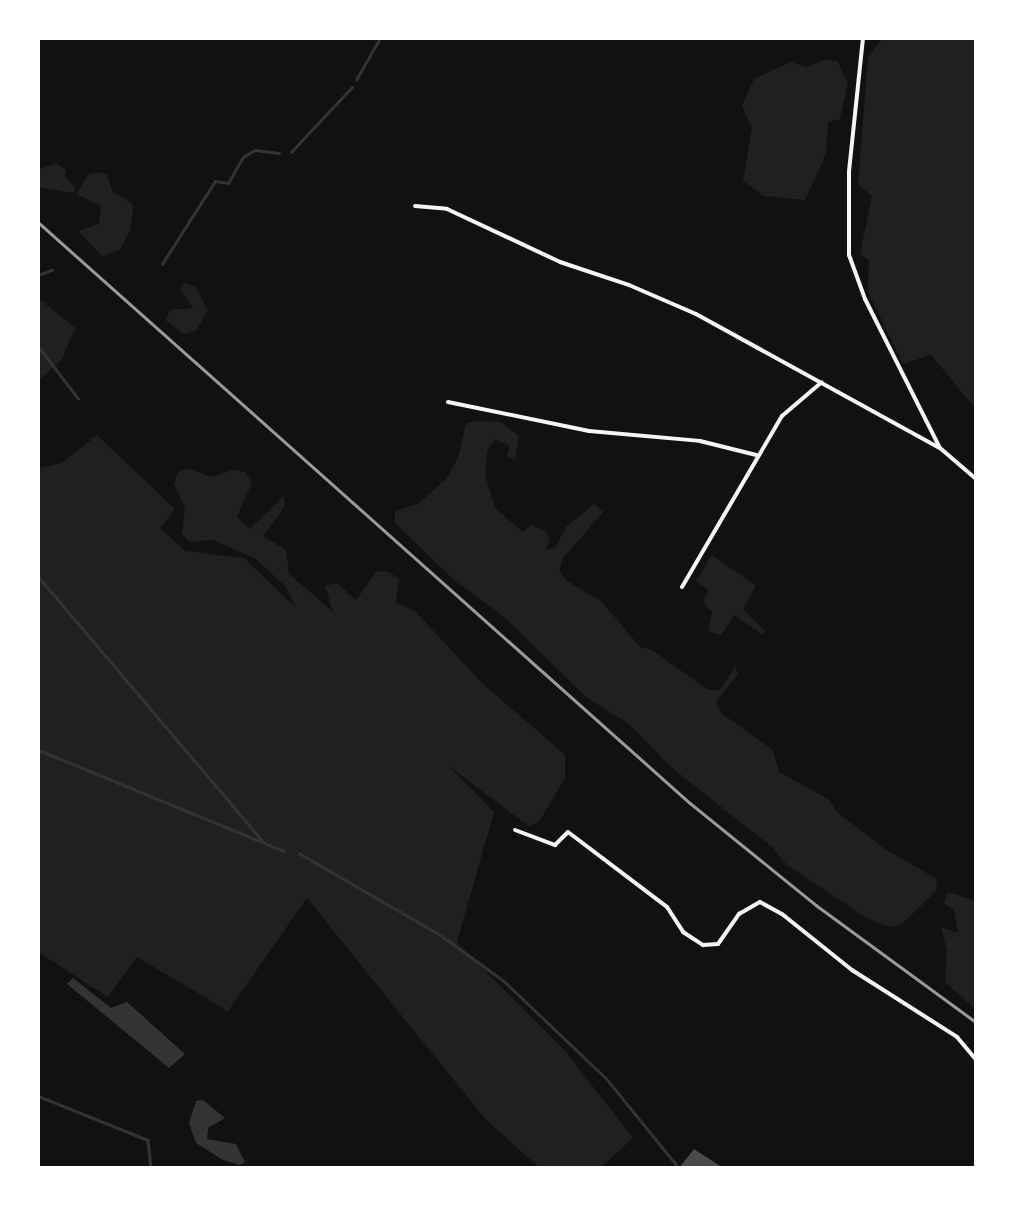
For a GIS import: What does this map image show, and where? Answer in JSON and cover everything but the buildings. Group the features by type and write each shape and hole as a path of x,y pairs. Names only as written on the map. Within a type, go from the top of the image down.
{"street":[{"path":"863,38 849,172 849,255 865,299 940,448"},
{"path":"415,206 447,209 588,274 658,297 940,448 976,479"},
{"path":"682,587 717,533 756,454 782,416 822,382"},
{"path":"448,402 590,432 700,441 756,454"},
{"path":"516,830 556,846 568,832 667,906 684,932 704,945 718,944 738,914 760,902 782,914 852,970 908,1002 957,1037 976,1060"}],"shaded area":[{"path":"883,38 976,38 976,409 931,355 903,364 868,292 869,260 860,254 872,196 858,185 868,56"},
{"path":"826,59 837,61 848,83 840,119 828,122 826,154 805,200 763,196 743,181 752,128 742,106 754,79 791,62 806,67"},
{"path":"56,163 66,170 65,176 76,189 72,193 38,187 38,170"},
{"path":"89,174 107,174 112,191 132,204 133,212 120,250 102,256 78,231 99,224 101,206 76,194"},
{"path":"184,283 195,286 208,310 196,331 184,334 165,320 170,310 193,308 180,288"},
{"path":"38,298 75,328 62,359 38,381"},
{"path":"501,422 519,436 515,460 507,456 510,446 495,439 487,451 485,475 496,509 523,532 532,525 544,530 550,540 546,550 556,547 566,527 594,504 603,512 563,558 559,571 567,581 602,602 640,647 652,650 708,690 720,690 735,667 738,674 716,702 721,713 773,750 779,772 830,800 836,811 885,849 937,879 936,891 902,924 890,927 867,918 787,865 772,847 671,767 628,723 587,698 502,615 456,582 395,523 395,511 418,504 446,479 458,458 466,423"},
{"path":"97,435 175,509 160,528 185,551 244,558 295,607 286,587 256,559 213,540 189,542 182,533 185,508 174,484 178,472 189,468 211,477 233,470 245,472 252,483 237,517 250,529 284,496 284,508 263,536 286,550 289,574 333,612 325,586 337,583 356,600 377,571 389,572 399,579 396,602 415,611 481,682 565,755 565,778 539,822 528,826 449,766 494,812 457,942 566,1052 633,1138 600,1168 540,1168 486,1120 307,898 228,1011 137,957 108,997 38,952 38,468 62,463"},
{"path":"712,555 756,586 743,609 765,631 763,635 734,615 721,635 708,631 712,612 703,602 708,590 696,581"},
{"path":"948,892 976,901 976,1010 945,982 947,951 941,927 958,933 954,910 944,903"},
{"path":"73,978 111,1008 127,1002 185,1054 169,1068 67,984"},
{"path":"203,1100 225,1118 208,1128 207,1139 236,1144 245,1162 240,1165 223,1160 196,1143 189,1123 196,1101"}],"waterway":[{"path":"356,80 380,38"},
{"path":"291,152 352,87"},
{"path":"162,264 215,181 228,183 243,157 255,150 279,153"},
{"path":"38,275 52,270"},
{"path":"38,346 78,398"},
{"path":"38,576 262,840"},
{"path":"38,755 41,751 284,851"},
{"path":"299,853 442,936 504,981 606,1078 676,1164"},
{"path":"38,1096 148,1140 151,1168"}],"railway":[{"path":"38,222 690,803 816,905 976,1022"}]}
